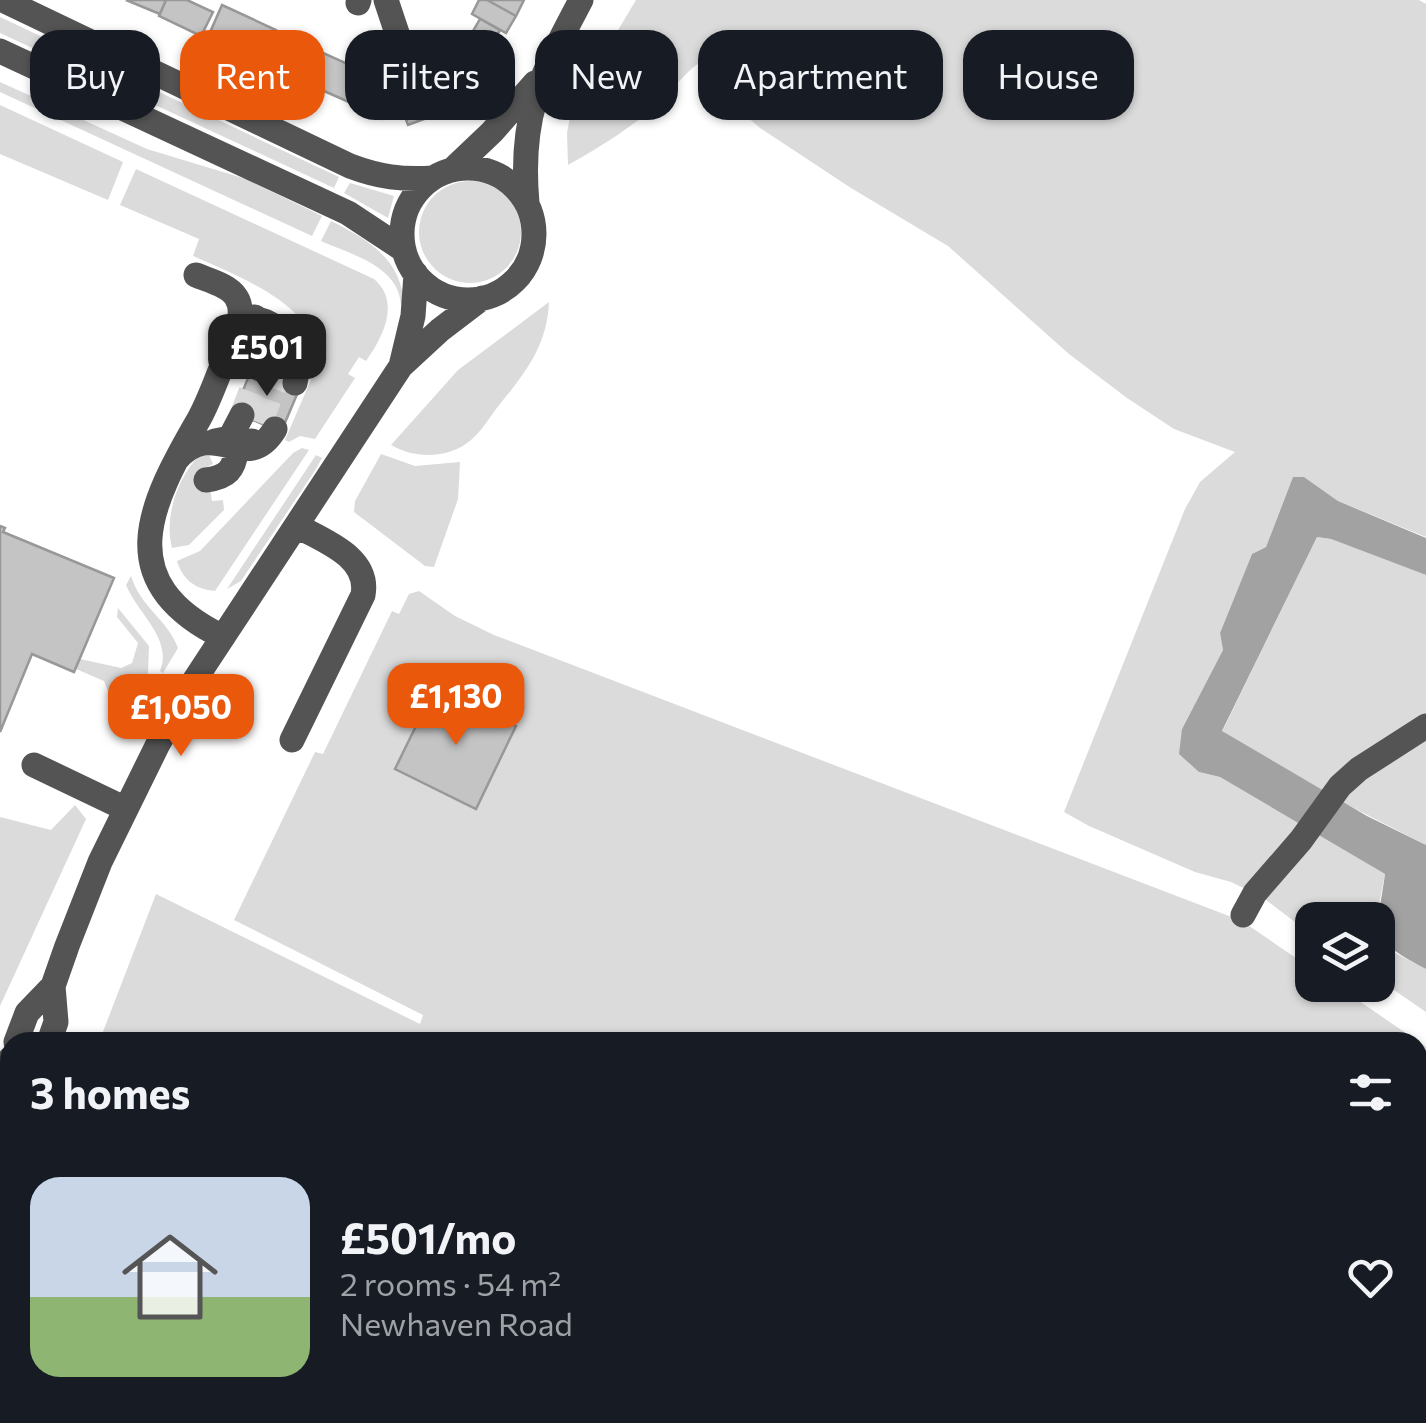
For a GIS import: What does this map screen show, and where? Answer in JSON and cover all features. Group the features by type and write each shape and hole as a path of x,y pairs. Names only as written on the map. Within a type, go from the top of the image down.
{"street":[{"path":"386,0 396,30"},
{"path":"565,30 581,0"},
{"path":"16,3 350,166 399,180 443,174 474,168 495,174 514,186 527,203 534,222 534,243 528,262 517,279 501,292 464,300 430,288 416,274 404,250 402,230 407,209 418,192 443,174 492,132 535,84"},
{"path":"8,57 348,213 404,250"},
{"path":"527,203 525,146 535,101"},
{"path":"401,366 413,316 416,274"},
{"path":"196,275 231,291 246,310 271,327 296,359 278,376 271,327"},
{"path":"236,334 240,314 237,298"},
{"path":"20,1032 27,1013 53,986 100,862 158,744 223,638 401,366 482,298"},
{"path":"223,638 198,626 182,612 156,577 148,535 175,461 200,418 241,325 250,320 271,327"},
{"path":"175,461 194,445 226,444 263,445 259,422 226,444 232,470 206,480"},
{"path":"292,740 365,584 364,574 352,560 296,526"},
{"path":"1243,915 1255,893 1359,768 1426,726"},
{"path":"34,765 126,809"},
{"path":"52,1032 56,1022 53,986"}],"shaded area":[{"path":"636,0 1419,0 1426,4 1426,537 1338,501 1304,477 1293,477 1266,547 1252,554 1220,633 1223,650 1182,729 1199,772 1220,777 1385,874 1380,902 1295,902 1295,922 1262,897 1231,882 1195,872 1064,812 1185,509 1200,482 1235,452 1174,429 1127,398 1069,354 948,246 851,188 751,120 943,120 943,30 698,30 698,64 678,83 678,30 618,30"},
{"path":"0,17 30,31 30,47 0,33"},
{"path":"0,82 30,96 30,106 0,92"},
{"path":"160,93 180,102 180,117 160,107"},
{"path":"0,105 123,162 108,200 0,154"},
{"path":"61,120 83,120 147,149 246,179 322,216 312,236"},
{"path":"187,120 218,120 339,177 334,188"},
{"path":"570,120 637,120 568,165"},
{"path":"136,169 374,279 382,288 388,309 383,331 366,361 359,357 348,374 355,378 315,439 300,436 285,440 319,361 315,341 305,324 271,295 193,256 199,239 120,205"},
{"path":"470,181 489,185 506,196 517,213 521,232 517,251 506,268 489,279 470,283 451,279 434,268 423,251 419,232 423,213 434,196 451,185"},
{"path":"350,183 394,196 388,218 344,193"},
{"path":"331,221 370,244 390,263 402,288 404,304 382,271 321,241"},
{"path":"549,302 534,357 471,440 453,451 432,455 411,453 391,445 458,370"},
{"path":"302,448 309,450 215,591 191,582 177,561 200,551"},
{"path":"381,454 415,466 460,462 458,499 434,567 425,566 354,512 355,501"},
{"path":"209,455 213,464 201,470 212,501 223,500 224,510 189,545 172,548 171,512 179,487 199,456"},
{"path":"316,455 322,458 316,469 241,581 227,589"},
{"path":"1293,477 1304,477 1338,501 1426,538 1426,575 1317,537 1222,731 1367,816 1426,845 1426,969 1395,950 1395,902 1381,902 1385,874 1220,777 1199,772 1179,754 1182,729 1223,650 1220,633 1252,554 1266,547"},
{"path":"1317,537 1426,575 1426,716 1326,792 1222,732"},
{"path":"131,576 141,597 168,629 178,648 163,673 158,637 126,585"},
{"path":"419,591 455,616 494,635 1242,921 1295,957 1295,1002 1361,1002 1404,1032 103,1032 156,894 420,1024 423,1015 234,920 315,752 323,754 392,611 399,614 409,594"},
{"path":"118,608 149,646 148,673 156,683 132,725 120,720 104,681 76,669 80,659 121,668 132,663 138,643 117,617"},
{"path":"1426,736 1426,845 1342,802 1362,776"},
{"path":"75,805 86,819 0,1006 0,817 51,830"},
{"path":"1395,953 1426,969 1426,1012 1395,991"}],"building":[{"path":"126,0 166,0 160,14"},
{"path":"166,0 187,0 213,12 204,30 188,30 159,16"},
{"path":"479,0 487,0 516,16 508,30 501,30 472,14"},
{"path":"487,0 524,0 516,16"},
{"path":"222,5 276,30 211,30"},
{"path":"480,19 500,30 474,30"},
{"path":"325,54 345,63 345,100 325,91"},
{"path":"253,366 301,385 281,432 234,412"},
{"path":"0,526 5,528 3,532 114,578 74,672 32,654 0,732"},
{"path":"435,687 516,726 476,809 395,769"}],"tunnel":[{"path":"242,415 260,369"},
{"path":"260,423 278,376"}]}
